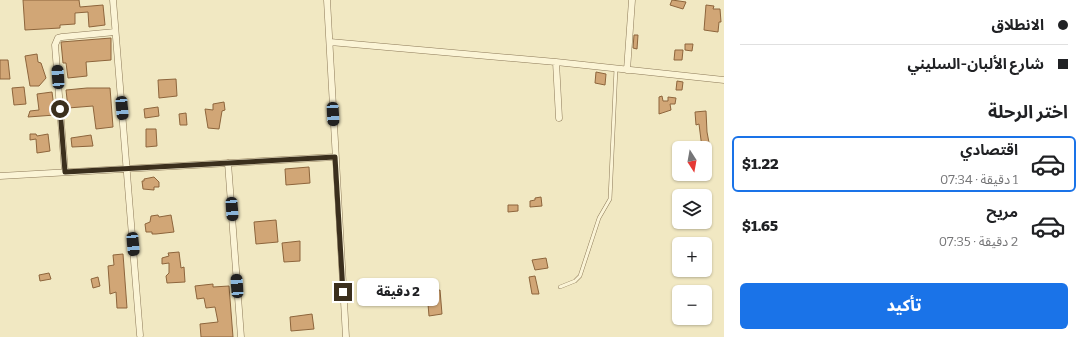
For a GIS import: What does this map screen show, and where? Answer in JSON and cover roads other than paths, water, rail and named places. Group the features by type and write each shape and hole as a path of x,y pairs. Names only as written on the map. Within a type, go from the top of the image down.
{"street":[{"path":"113,0 140,335"},
{"path":"327,0 346,337"},
{"path":"627,70 632,0"},
{"path":"65,172 55,45 56,41 62,37 115,32"},
{"path":"330,42 556,62 724,80"},
{"path":"556,62 559,118"},
{"path":"0,176 335,157"},
{"path":"228,163 241,337"}],"lane":[{"path":"560,287 575,281 580,276 599,218 610,199 616,68"}]}
